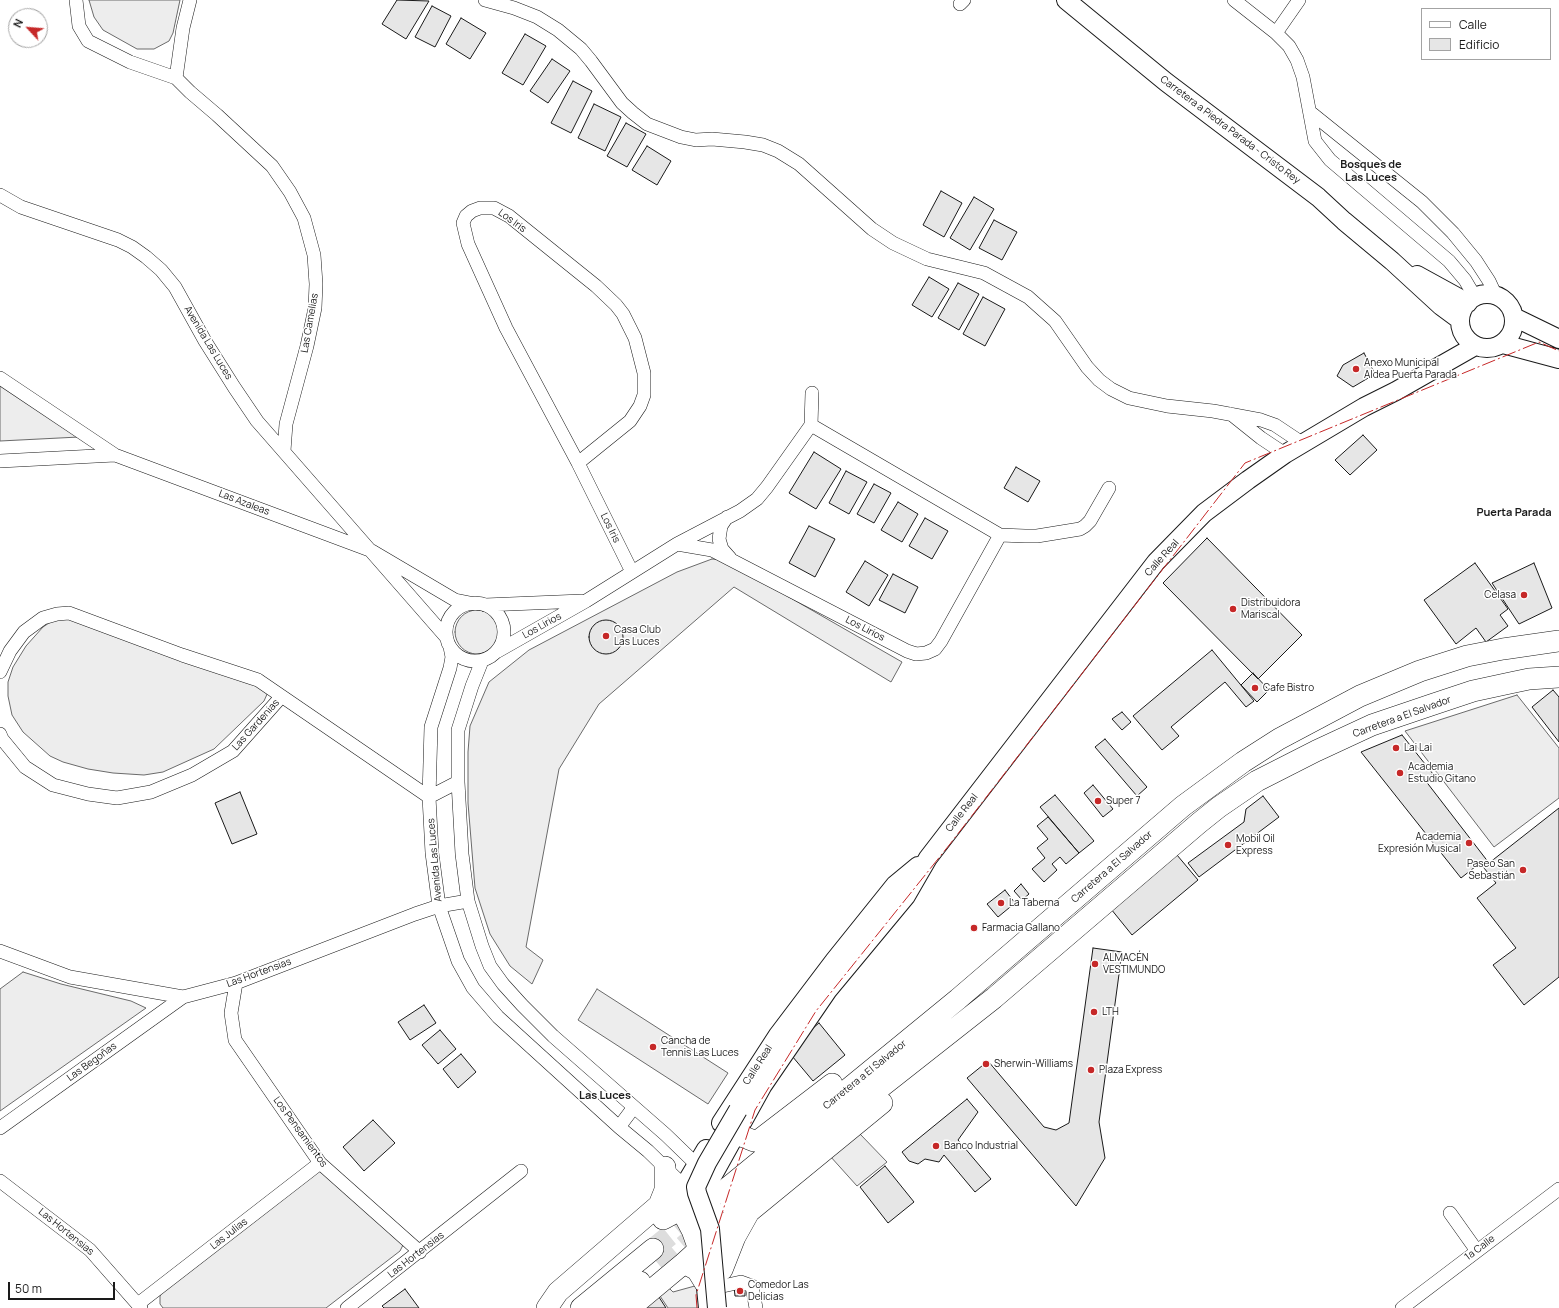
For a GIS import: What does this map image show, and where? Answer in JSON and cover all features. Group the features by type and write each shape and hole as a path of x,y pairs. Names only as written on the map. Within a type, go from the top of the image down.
{"highway":[{"name":"Carretera a El Salvador","path":"723,1198 1183,806 1244,762 1280,739 1360,696 1420,671 1467,656 1559,641"},
{"name":"Carretera a El Salvador","path":"723,1198 966,1034 986,1004 1199,823 1219,807 1257,781 1372,725 1430,705 1473,691 1529,679 1559,677"},
{"path":"739,1118 740,1132 744,1137 754,1141 759,1140 887,1043 958,999"},
{"path":"547,1308 558,1292 659,1204 664,1190 665,1167"},
{"path":"663,1218 684,1186"},
{"path":"719,1226 723,1198"},
{"path":"684,1263 717,1280 735,1237 723,1198"},
{"path":"556,1308 663,1218 680,1211 695,1227 697,1244 695,1253 630,1308"},
{"path":"581,1308 657,1257 607,1308"}],"main road":[{"name":"Carretera a Piedra Parada - Cristo Rey","path":"1066,0 1166,82 1318,197 1441,306 1460,320"},
{"name":"Carretera a Piedra Parada - Cristo Rey","path":"1392,261 1471,300"},
{"path":"1488,294 1496,296 1508,304 1514,317 1512,332 1502,344 1489,349 1475,346 1468,341 1464,335 1460,320 1462,311 1471,300 1488,294"},
{"path":"1441,306 1453,327 1456,345 1442,365"},
{"path":"1514,317 1559,339"},
{"path":"1502,344 1559,359"},
{"name":"Calle Real","path":"684,1186 722,1122 783,1028 895,885 928,858 1156,562 1204,513 1285,454 1475,346"},
{"path":"717,1308 710,1229 696,1187 711,1156 739,1118 800,1016 928,858"},
{"path":"708,1308 717,1280 719,1226 739,1118"},
{"path":"697,1165 723,1198"},
{"path":"684,1186 695,1227 717,1280 725,1308"},
{"path":"695,1227 723,1198"}],"street":[{"name":"Las Camelias","path":"76,0 79,26 88,41 130,62 176,78 272,166 290,192 304,218 314,255 316,284 315,308 307,346 286,424 284,451"},
{"path":"176,78 183,28 190,0"},
{"path":"485,0 514,8 537,17 558,30 575,44 591,61 622,102 647,124 681,137 696,140 712,139 745,142 763,145 778,151 799,164 872,229 893,244 927,259 984,273 1028,297 1055,321 1088,367 1099,380 1111,389 1129,398 1167,406 1250,417 1275,425 1302,443"},
{"path":"1234,0 1276,33 1289,46 1297,60 1303,77 1315,141 1330,160 1449,262 1465,280 1471,300"},
{"path":"1276,33 1299,0"},
{"path":"1310,112 1422,202 1453,233 1476,261 1489,281 1496,296"},
{"name":"Avenida Las Luces","path":"0,196 20,207 118,240 132,247 161,270 175,287 205,341 257,421 372,552 448,642 452,657 450,668 431,727 429,797 432,853 439,906 458,961 473,988 504,1022 619,1128 648,1151 684,1186"},
{"name":"Los Iris","path":"578,463 630,421 640,406 644,395 644,373 635,338 623,314 616,305 596,286 509,216 494,208 480,208 472,211 466,216 464,223 468,244 506,328 578,463 632,572"},
{"name":"Las Azaleas","path":"0,378 115,455 372,552"},
{"path":"812,393 811,425 1000,535 1037,536 1080,529 1090,521 1109,488"},
{"path":"1231,414 1261,438 1285,454"},
{"name":"Los Lirios","path":"498,651 586,601 677,544 740,511 757,499 811,425"},
{"name":"Las Azaleas","path":"0,461 115,455"},
{"path":"727,517 720,526 719,539 722,549 733,561"},
{"name":"Los Lirios","path":"677,544 712,550 907,652 916,654 926,653 935,648 941,641 1000,535"},
{"name":"Avenida Las Luces","path":"372,552 455,600 480,604"},
{"name":"Los Lirios","path":"480,604 586,601"},
{"path":"480,604 493,609 499,616 503,625 504,634 502,643 498,651 491,657 482,661 463,659 456,654 448,642 447,627 450,618 457,610 465,605 480,604"},
{"name":"Las Gardenias","path":"0,672 10,651 24,632 43,618 57,614 69,613 182,655 258,680 269,686 281,697 429,797"},
{"path":"482,661 458,730 458,782 462,854 468,901 477,932 490,966 503,984 553,1036 666,1135 697,1165"},
{"name":"Las Gardenias","path":"0,734 2,740 26,767 53,785 88,794 117,798 151,792 192,775 233,751 281,697"},
{"path":"429,797 458,782"},
{"name":"Las Hortensias","path":"0,952 70,977 183,997 236,983 415,914 439,906 468,901"},
{"name":"Los Pensamientos","path":"236,983 231,1013 235,1040 320,1163 420,1252"},
{"name":"Las Begoñas","path":"0,1128 183,997"},
{"path":"619,1128 634,1107"},
{"name":"Las Julias","path":"140,1306 320,1163"},
{"name":"Las Hortensias","path":"347,1308 521,1171"},
{"name":"Las Hortensias","path":"0,1181 90,1250 140,1306"},
{"name":"1a Calle","path":"1402,1308 1559,1189"},
{"path":"1450,1213 1478,1251"},
{"path":"717,1280 741,1282 752,1286 756,1308"}],"shaded area":[{"path":"89,0 180,0 173,33 169,41 154,49 137,49 103,30 94,17"},
{"path":"0,385 79,437 0,441"},
{"path":"712,559 723,560 742,570 902,662 891,682 734,587 599,704 559,769 526,947 543,960 532,984 510,966 490,934 475,888 468,803 468,752 470,726 489,682 529,650 677,572"},
{"path":"477,610 489,614 495,620 499,632 495,644 489,650 477,654 465,650 459,644 455,632 459,620 465,614"},
{"path":"65,618 258,682 268,692 264,701 214,749 163,772 144,775 113,773 88,769 63,762 50,756 23,732 12,715 8,696 8,682 13,667 26,646 43,627 55,619"},
{"path":"1517,695 1559,748 1559,798 1494,847 1405,731"},
{"path":"23,972 61,984 131,1001 146,1008 0,1111 0,989"},
{"name":"Cancha de Tennis Las Luces","path":"597,989 728,1073 708,1104 578,1020"},
{"path":"860,1134 887,1162 857,1186 830,1156"},
{"path":"318,1169 404,1243 400,1251 326,1308 163,1308 160,1304 160,1296 164,1287"},
{"path":"702,1284 703,1308 668,1308 658,1293 667,1286 673,1292"}],"building":[{"path":"397,0 429,1 406,39 382,24"},
{"path":"432,6 451,16 435,47 415,37"},
{"path":"461,18 486,33 470,59 446,44"},
{"path":"525,34 546,46 523,85 502,73"},
{"path":"552,59 570,71 548,103 530,91"},
{"path":"573,81 592,91 571,133 551,123"},
{"path":"594,104 621,117 605,151 578,138"},
{"path":"626,123 646,134 627,167 607,156"},
{"path":"647,146 671,161 657,185 632,170"},
{"path":"941,191 962,203 944,237 923,225"},
{"path":"974,197 994,209 970,250 950,238"},
{"path":"994,220 1017,232 1002,260 979,248"},
{"path":"929,277 949,289 932,317 912,305"},
{"path":"958,283 979,294 959,330 938,318"},
{"path":"983,297 1005,309 985,346 963,334"},
{"name":"Anexo Municipal Aldea Puerta Parada","path":"1364,353 1375,374 1353,387 1337,376 1343,365"},
{"path":"1363,435 1377,450 1350,475 1335,460"},
{"path":"814,452 841,469 816,509 789,493"},
{"path":"1016,467 1040,481 1028,502 1004,488"},
{"path":"846,471 867,482 849,514 829,503"},
{"path":"874,484 891,493 874,523 857,514"},
{"path":"898,502 918,514 902,542 881,530"},
{"path":"925,518 948,531 932,559 909,546"},
{"path":"809,526 835,539 815,577 789,563"},
{"name":"Distribuidora Mariscal","path":"1207,538 1302,635 1258,679 1163,583"},
{"path":"865,561 888,575 869,606 846,592"},
{"path":"1475,563 1508,609 1500,615 1508,626 1486,642 1476,628 1456,644 1424,600"},
{"name":"Celasa","path":"1534,563 1552,608 1519,624 1492,583"},
{"path":"893,574 918,587 905,613 879,600"},
{"name":"Casa Club Las Luces","path":"603,620 609,620 613,621 620,627 623,637 622,644 616,651 609,654 603,654 599,653 592,647 589,640 589,634 590,630 596,623"},
{"path":"1212,650 1254,701 1246,707 1225,682 1171,727 1179,736 1162,750 1133,716"},
{"name":"Cafe Bistro","path":"1253,673 1269,690 1257,702 1241,685"},
{"path":"1553,690 1559,697 1559,742 1532,707"},
{"path":"1122,712 1131,722 1122,730 1112,719"},
{"name":"Paseo San Sebastián","path":"1402,735 1433,774 1425,780 1489,863 1559,808 1559,977 1524,1005 1493,965 1516,948 1477,898 1496,883 1480,863 1461,878 1361,752"},
{"path":"1105,739 1147,787 1137,796 1095,747"},
{"name":"Super 7","path":"1093,785 1113,809 1103,817 1084,793"},
{"path":"240,792 257,834 232,844 215,803"},
{"path":"1055,795 1094,841 1079,853 1040,807"},
{"name":"Mobil Oil Express","path":"1263,796 1279,817 1199,877 1188,863 1244,822 1246,809"},
{"path":"1048,817 1079,853 1066,864 1060,857 1052,864 1057,870 1044,882 1032,869 1045,858 1037,848 1048,839 1037,826"},
{"path":"1177,855 1198,880 1132,935 1111,909"},
{"path":"1021,884 1029,894 1022,900 1014,891"},
{"name":"La Taberna","path":"1005,890 1015,903 998,917 987,904"},
{"name":"Plaza Express","path":"1093,948 1122,952 1099,1122 1105,1158 1076,1206 967,1078 988,1061 1044,1127 1056,1130 1069,1123"},
{"path":"424,1005 436,1023 410,1040 398,1022"},
{"path":"819,1023 845,1055 813,1081 787,1050"},
{"path":"440,1030 456,1049 438,1064 422,1045"},
{"path":"461,1054 476,1072 458,1088 443,1069"},
{"name":"Banco Industrial","path":"967,1099 978,1112 958,1140 991,1179 975,1192 944,1155 939,1162 925,1159 918,1164 909,1161 902,1152"},
{"path":"373,1120 395,1143 364,1171 343,1147"},
{"path":"885,1166 914,1202 888,1223 860,1187"},
{"name":"Comedor Las Delicias","path":"734,1286 745,1286 745,1296 735,1296"},
{"path":"405,1289 419,1308 384,1308 382,1306"},
{"path":"657,1294 666,1308 644,1308"}],"tunnel":[{"path":"653,1249 701,1210"},
{"path":"660,1266 707,1226"}],"power":[{"path":"697,1308 696,1295 755,1110 816,1011 950,844 1245,463 1539,342 1559,351"}],"place":[{"name":"Anexo Municipal Aldea Puerta Parada","path":"1356,369"},
{"name":"Celasa","path":"1524,595"},
{"name":"Distribuidora Mariscal","path":"1233,609"},
{"name":"Casa Club Las Luces","path":"606,636"},
{"name":"Cafe Bistro","path":"1255,688"},
{"name":"Lai Lai","path":"1396,748"},
{"name":"Academia Estudio Gitano","path":"1400,773"},
{"name":"Super 7","path":"1098,801"},
{"name":"Academia Expresión Musical","path":"1469,843"},
{"name":"Mobil Oil Express","path":"1228,845"},
{"name":"Paseo San Sebastián","path":"1523,870"},
{"name":"La Taberna","path":"1001,903"},
{"name":"Farmacia Gallano","path":"974,928"},
{"name":"ALMACÉN VESTIMUNDO","path":"1095,964"},
{"name":"LTH","path":"1094,1012"},
{"name":"Cancha de Tennis Las Luces","path":"653,1047"},
{"name":"Sherwin-Williams","path":"986,1064"},
{"name":"Plaza Express","path":"1091,1070"},
{"name":"Banco Industrial","path":"936,1146"},
{"name":"Comedor Las Delicias","path":"740,1291"}],"district":[{"name":"Bosques de Las Luces","path":"1371,171"},
{"name":"Puerta Parada","path":"1514,513"},
{"name":"Las Luces","path":"605,1096"}]}
